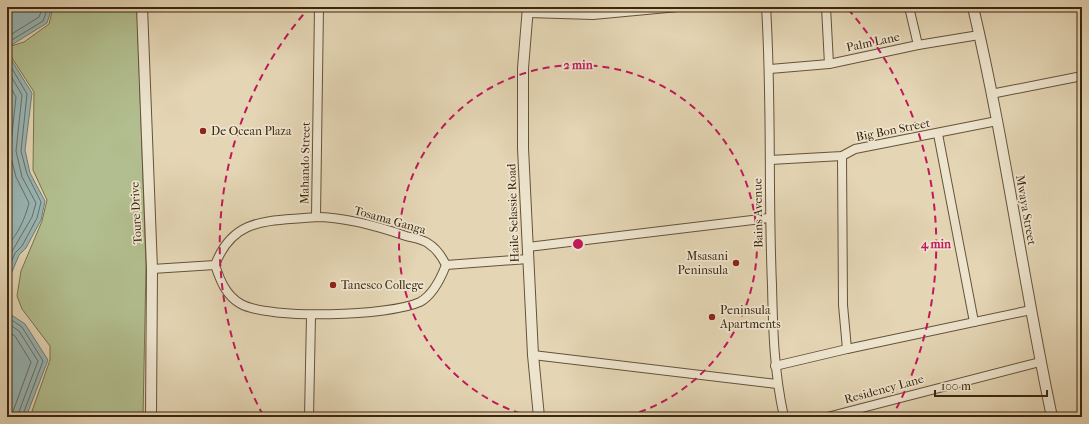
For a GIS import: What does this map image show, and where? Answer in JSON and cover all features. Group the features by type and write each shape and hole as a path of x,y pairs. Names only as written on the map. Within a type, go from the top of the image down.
{"street":[{"name":"Toure Drive","path":"142,7 143,78 152,269 151,417"},
{"name":"Mahando Street","path":"215,265 224,246 243,228 257,224 316,217 319,7"},
{"path":"593,15 598,7"},
{"path":"528,10 593,15 678,7"},
{"path":"696,7 731,7"},
{"name":"Bains Avenue","path":"766,7 770,69 769,218 775,366 776,384 784,417"},
{"path":"826,7 829,64"},
{"path":"909,7 918,45"},
{"name":"Mwaya Street","path":"973,7 997,121 1040,362 1052,417"},
{"name":"Haile Selassie Road","path":"528,10 523,76 524,148 532,355 539,417"},
{"name":"Palm Lane","path":"770,69 829,64 918,45 979,35"},
{"path":"991,94 1082,76"},
{"name":"Big Bon Street","path":"770,160 842,156 855,149 938,134 997,121"},
{"path":"938,134 974,322"},
{"path":"842,156 843,305 847,349"},
{"name":"Tosama Ganga","path":"316,217 332,217 347,220 429,244 441,255 446,265"},
{"path":"528,247 769,218"},
{"path":"152,269 215,265 228,294 239,304 253,310 311,316 404,307 421,301 434,288 446,265 528,259"},
{"path":"775,366 847,349 1031,310"},
{"path":"309,417 311,316"},
{"path":"532,355 776,384"},
{"name":"Residency Lane","path":"827,417 1040,362"}],"green space":[{"path":"53,7 137,7 146,266 143,417 30,417 50,360 50,346 22,309 17,296 21,271 42,221 47,200 33,170 34,92 10,55 11,46 24,42 49,24"}],"water":[{"path":"7,7 52,7 47,23 10,46 7,52"},
{"path":"7,53 32,93 25,150 30,173 45,201 41,220 26,248 19,255 7,284"},
{"path":"7,312 25,324 48,360 26,417 7,417"}],"place":[{"name":"De Ocean Plaza","path":"203,131"},
{"name":"Msasani Peninsula","path":"736,263"},
{"name":"Tanesco College","path":"333,285"},
{"name":"Peninsula Apartments","path":"712,317"}]}
